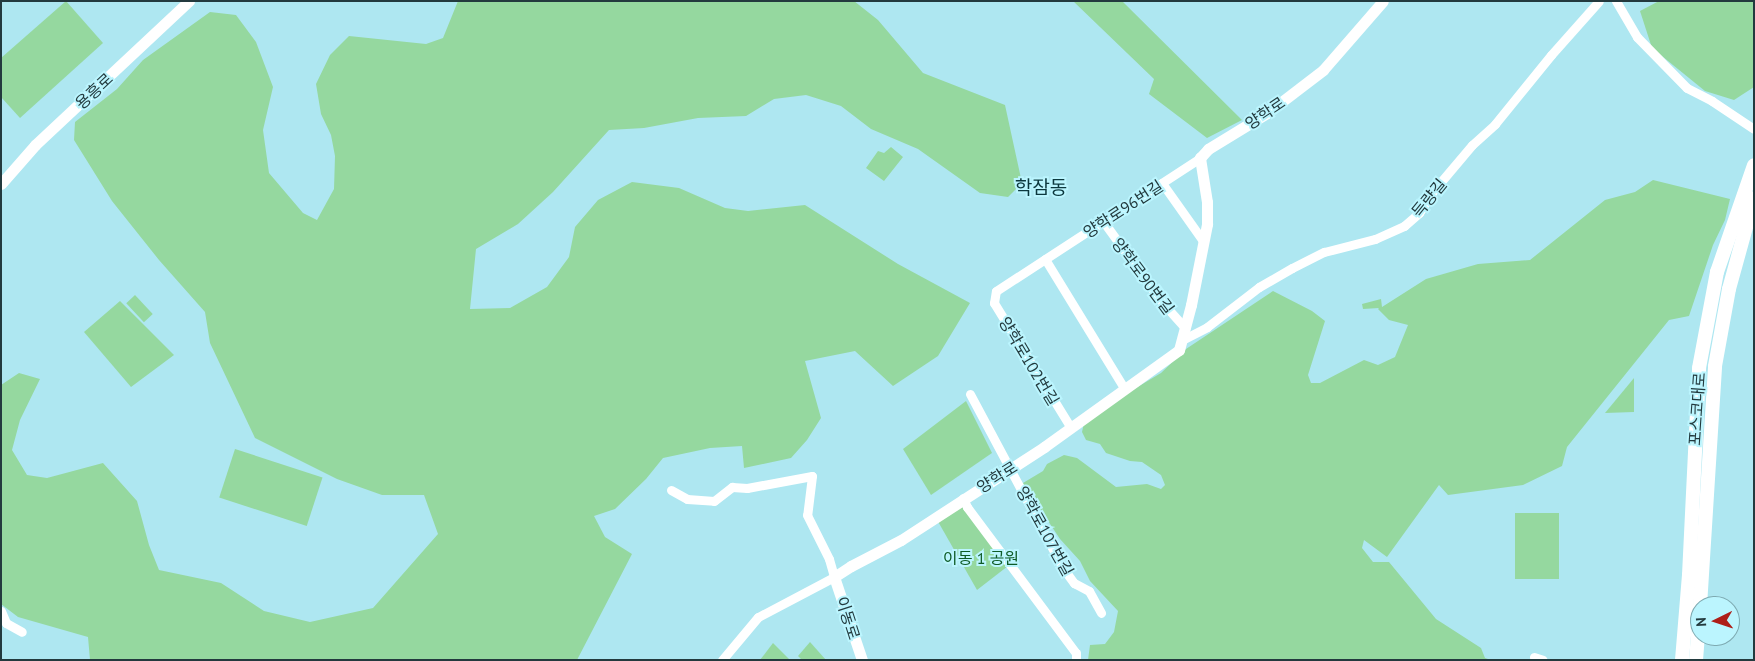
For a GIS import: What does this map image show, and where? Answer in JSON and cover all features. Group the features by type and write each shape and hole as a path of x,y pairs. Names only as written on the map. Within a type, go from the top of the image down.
{"main road":[{"name":"포스코대로","path":"1682,660 1699,368 1754,165"},
{"name":"포스코대로","path":"1701,596 1715,366 1728,262 1754,198"},
{"path":"1685,614 1690,613"},
{"name":"포스코대로","path":"1696,660 1697,646"}],"street":[{"name":"용흥로","path":"1,184 35,144 189,1"},
{"name":"양학로","path":"722,660 758,617 901,540 1071,428 1179,350 1207,224 1207,202 1200,158 1208,149 1267,113 1323,70 1383,1"},
{"name":"득량길","path":"1182,340 1207,327 1260,287 1292,268 1324,252 1375,239 1404,226 1419,213 1434,190 1472,145 1495,124 1551,55 1599,1"},
{"path":"1616,1 1638,37 1687,88 1712,101 1754,129"},
{"name":"양학로96번길","path":"996,291 1200,158"},
{"path":"1162,183 1203,241"},
{"name":"양학로90번길","path":"1103,221 1160,300 1185,328"},
{"path":"1045,259 1124,388"},
{"name":"양학로102번길","path":"996,291 994,303 1071,428"},
{"name":"양학로107번길","path":"970,394 1063,568 1074,583 1089,591 1101,613"},
{"path":"671,490 687,499 714,501 732,488 747,488 812,476 807,515 829,559 834,577"},
{"path":"963,498 1073,649 1076,660"},
{"name":"이동로","path":"834,577 862,660"},
{"path":"1,611 6,622 22,632"},
{"path":"1534,657 1543,660"}],"green space":[{"path":"66,1 103,43 20,118 1,97 1,58"},
{"path":"458,1 854,1 878,20 923,73 1005,105 1022,183 1008,197 980,193 918,149 871,129 841,106 806,95 774,99 746,116 698,118 644,128 609,130 553,192 518,224 476,249 470,309 510,308 547,287 569,257 575,227 598,200 632,182 679,188 725,208 748,211 805,205 898,264 970,303 938,356 893,386 855,351 805,361 821,418 807,440 791,458 744,468 742,446 710,448 663,458 646,479 615,509 594,516 605,537 632,554 577,660 90,660 88,637 18,617 1,604 1,385 19,373 40,379 20,420 12,450 27,475 47,478 103,463 137,501 149,545 159,570 221,583 264,611 310,622 373,608 438,534 424,495 382,495 337,479 255,438 210,343 205,312 159,260 112,201 74,140 75,122 117,89 143,60 210,12 236,15 256,42 273,87 263,130 269,173 303,213 317,220 334,189 335,156 331,135 321,114 316,84 330,55 349,36 426,44 443,38"},
{"path":"1073,1 1122,1 1242,120 1207,138 1149,94 1154,79"},
{"path":"1659,1 1754,1 1754,87 1734,100 1705,91 1652,48 1640,11"},
{"path":"891,147 903,157 884,181 866,168 878,151 884,153"},
{"path":"1653,180 1730,199 1725,220 1713,245 1689,316 1669,320 1567,447 1562,466 1523,485 1448,495 1439,485 1387,557 1364,540 1362,548 1373,562 1389,562 1436,619 1481,648 1485,658 1491,660 1088,660 1090,645 1105,644 1114,632 1118,611 1090,581 1080,561 1060,539 1023,483 1043,471 1047,464 1064,455 1077,458 1116,487 1147,484 1161,489 1165,485 1161,475 1142,462 1130,461 1106,453 1100,444 1086,440 1082,432 1084,423 1124,395 1161,373 1186,349 1273,291 1312,311 1325,321 1308,375 1311,383 1320,383 1364,360 1378,365 1395,357 1408,325 1389,320 1379,308 1363,309 1362,304 1381,299 1382,307 1426,279 1478,264 1530,260 1605,200 1635,192"},
{"path":"135,295 153,314 144,322 126,303"},
{"path":"120,301 174,355 131,387 84,332"},
{"path":"1634,378 1634,412 1605,413"},
{"path":"966,401 992,453 931,495 903,449"},
{"path":"235,449 322,477 307,526 219,498"},
{"name":"이동 1 공원","path":"963,498 1008,566 977,590 936,518"},
{"path":"1515,513 1559,513 1559,579 1515,579"},
{"path":"810,642 826,660 802,660 798,656"},
{"path":"773,643 790,660 760,660"}],"district":[{"name":"학잠동","path":"1041,188"}]}
